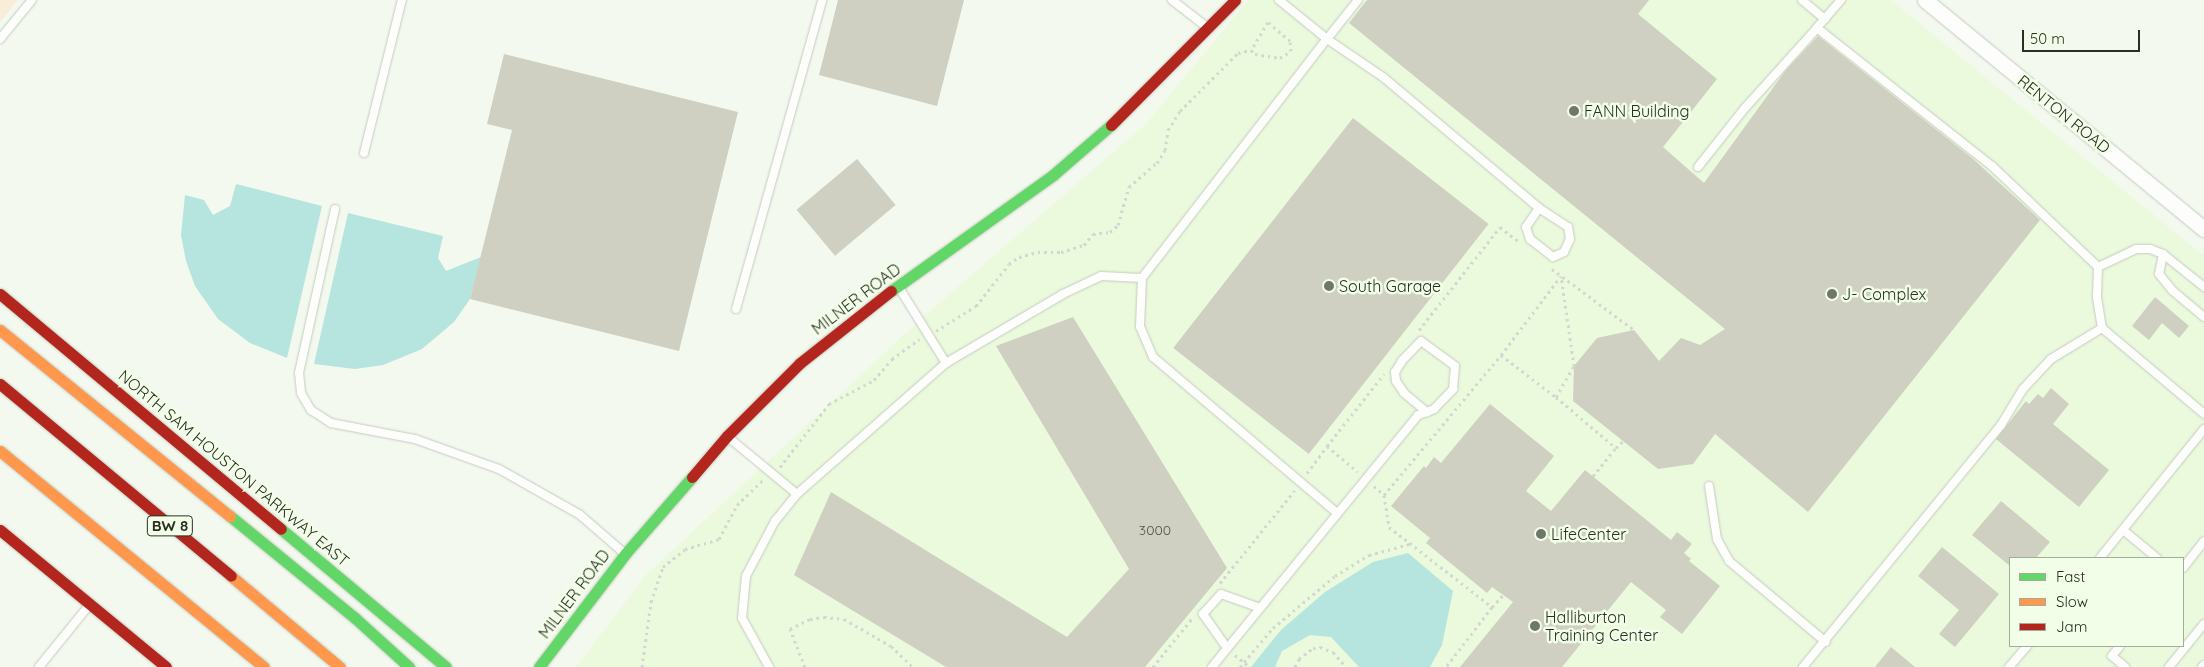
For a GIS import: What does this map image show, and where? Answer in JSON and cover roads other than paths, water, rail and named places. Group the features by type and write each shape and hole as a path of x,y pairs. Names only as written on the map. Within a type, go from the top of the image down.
{"main road":[{"name":"MILNER ROAD","path":"539,667 625,554 727,436 800,363 898,286 1053,175 1132,108 1235,0"},
{"name":"NORTH SAM HOUSTON PARKWAY EAST","path":"0,294 446,667"},
{"path":"0,330 355,618 409,667"},
{"name":"BW 8","path":"0,384 340,667"},
{"path":"0,451 264,667"},
{"path":"0,530 166,667"}],"street":[{"name":"RENTON ROAD","path":"1925,0 2204,229"}],"lane":[{"path":"0,39 32,0"},
{"path":"364,153 402,0"},
{"path":"736,309 822,0"},
{"path":"1172,0 1209,29"},
{"path":"1279,0 1327,39 1383,78 1539,208 1568,227 1570,239 1564,252 1553,258 1530,240 1526,227 1539,208"},
{"path":"1337,513 1153,357 1140,327 1142,278 1358,0"},
{"path":"1802,0 1824,19"},
{"path":"1698,167 1745,108 1841,0"},
{"path":"1817,28 1992,166 2054,228 2098,267"},
{"path":"335,209 299,373 301,392 311,410 331,423 415,439 499,468 579,514 625,554"},
{"path":"2098,267 2136,249 2150,249 2163,254 2204,287"},
{"path":"2163,254 2159,274 2173,292 2204,317"},
{"path":"2098,267 2097,296 2102,328 2204,414"},
{"path":"769,667 742,618 746,576 775,521 797,494 946,364 1062,294 1101,276 1142,278"},
{"path":"898,286 946,364"},
{"path":"1803,667 1826,642 2001,425 2023,388 2051,359 2102,328"},
{"path":"1212,667 1418,415 1427,412 1446,398 1456,378 1455,366 1421,341 1402,361 1395,372 1396,381 1404,393 1427,412"},
{"path":"2101,557 2204,429"},
{"path":"727,436 797,494"},
{"path":"1709,486 1717,539 1729,561 1826,642"},
{"path":"2123,530 2156,557"},
{"path":"2184,567 2204,542"},
{"path":"1227,648 1204,614 1221,594 1260,608"},
{"path":"39,667 90,604"},
{"path":"2168,667 2204,624"},
{"path":"2009,667 2026,647"},
{"path":"2119,647 2112,656 2126,667"}],"water":[{"path":"236,184 322,206 287,358 250,343 218,319 195,286 186,261 181,235 185,195 204,200 213,215 230,206"},
{"path":"348,213 443,236 438,258 446,271 481,257 470,299 454,322 422,349 383,365 355,369 314,364"},
{"path":"1408,553 1453,591 1442,645 1430,667 1359,667 1331,637 1310,635 1282,651 1275,667 1251,667 1281,630 1325,592 1373,562"}],"place":[{"name":"FANN Building","path":"1574,111"},
{"name":"South Garage","path":"1329,286"},
{"name":"J- Complex","path":"1832,294"},
{"name":"LifeCenter","path":"1541,534"},
{"name":"Halliburton Training Center","path":"1535,626"}]}
